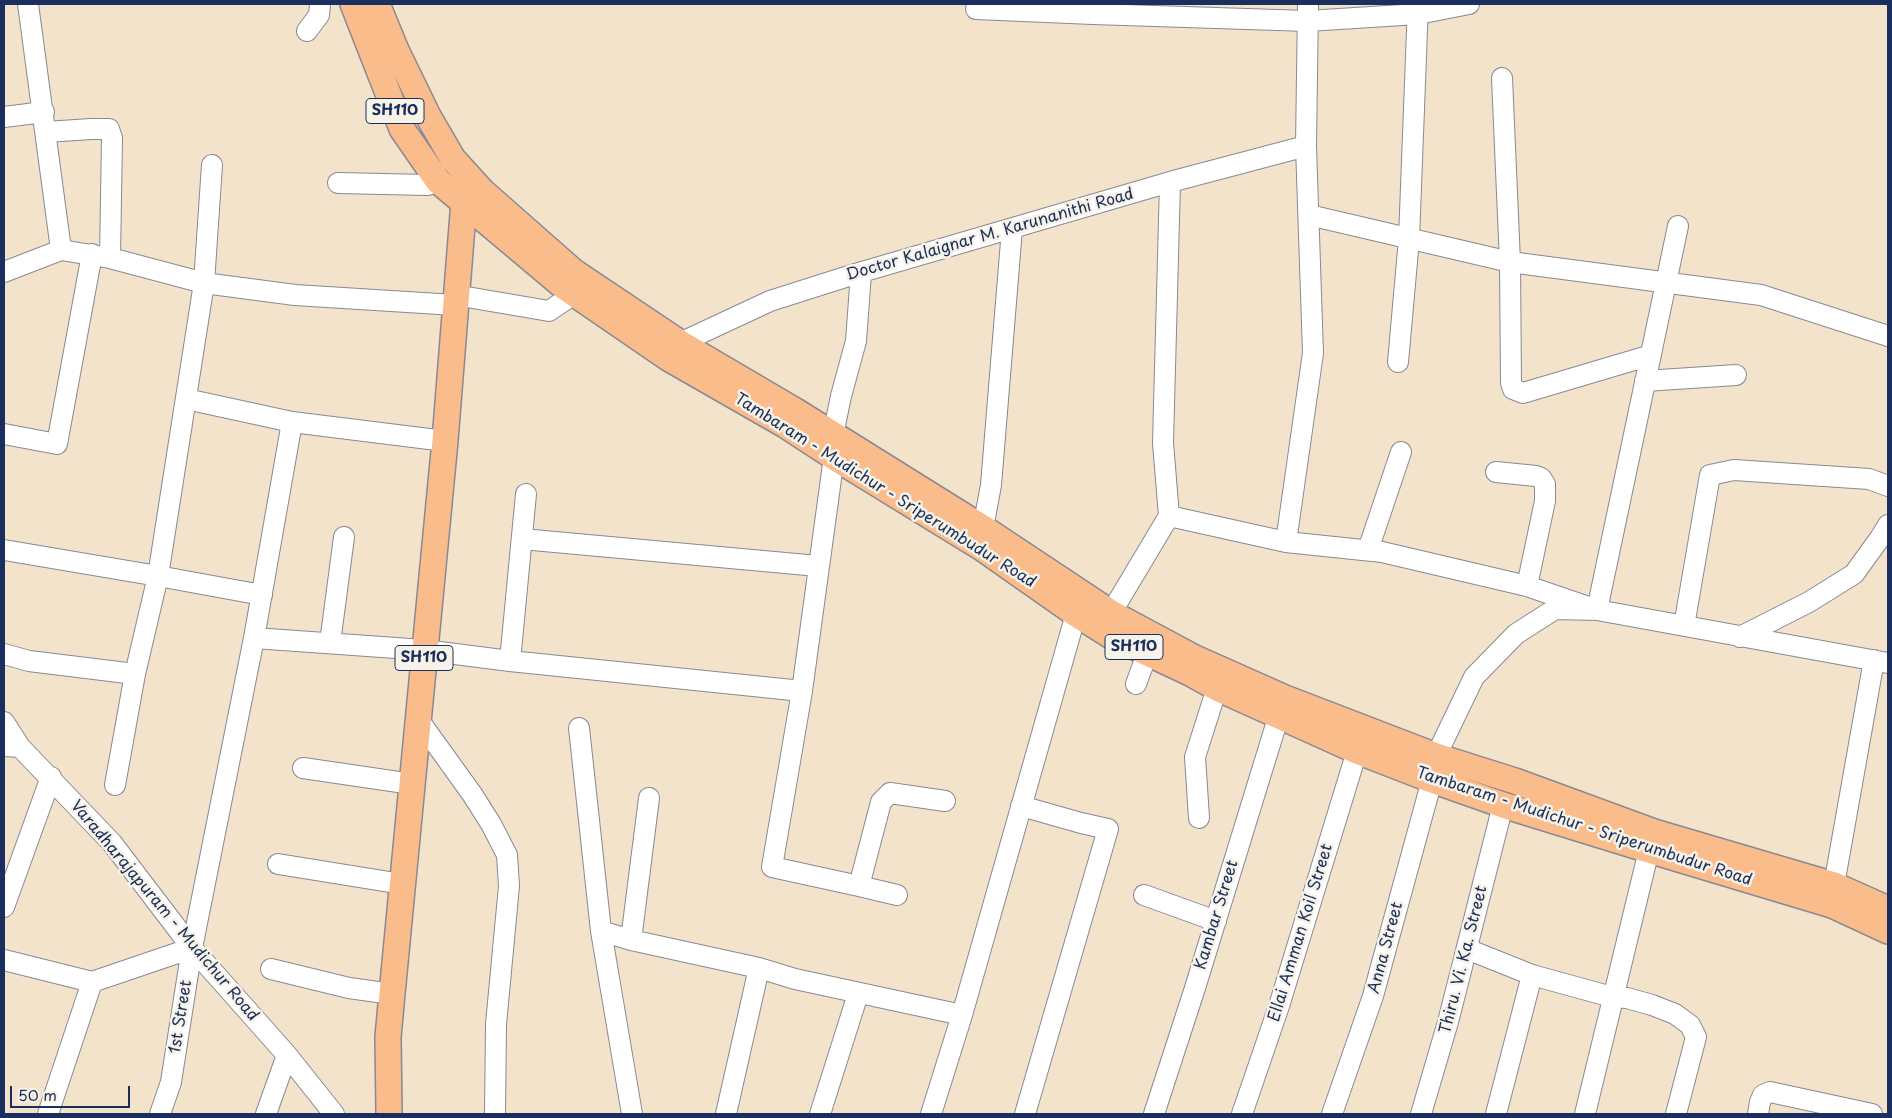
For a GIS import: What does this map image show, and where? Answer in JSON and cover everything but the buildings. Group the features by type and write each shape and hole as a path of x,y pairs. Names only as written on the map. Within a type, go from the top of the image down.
{"main road":[{"name":"Tambaram - Mudichur - Sriperumbudur Road","path":"354,4 402,129 438,180 473,196 674,351"},
{"name":"Tambaram - Mudichur - Sriperumbudur Road","path":"377,4 396,50 428,116 473,196 563,286 674,351 785,425 834,446 984,528 1111,613 1195,658 1286,698 1434,768 1504,805 1832,905 1888,931"},
{"name":"SH110","path":"389,1114 388,1037 445,441 455,300 473,196"},
{"name":"Tambaram - Mudichur - Sriperumbudur Road","path":"834,446 1076,614 1111,636 1190,673 1217,688 1357,751 1434,768 1515,781 1654,832 1834,885 1888,909"}],"street":[{"path":"28,4 45,122 60,250"},
{"path":"976,10 1093,9 1308,13 1418,9 1469,4"},
{"path":"307,32 319,15 323,5"},
{"path":"1398,362 1409,239 1418,9"},
{"path":"1286,542 1313,353 1306,146 1308,13"},
{"path":"1502,78 1510,262 1511,383 1514,389 1523,392 1651,355"},
{"path":"4,117 109,130 112,138 101,256 57,444 4,434"},
{"name":"Doctor Kalaignar M. Karunanithi Road","path":"674,351 770,301 861,272 1170,182 1306,146"},
{"path":"115,785 135,674 158,576 186,399 204,283 212,165"},
{"path":"338,183 428,185 438,180"},
{"path":"1111,613 1169,516 1163,443 1170,182"},
{"path":"1309,215 1510,262 1761,295 1888,336"},
{"path":"1597,610 1678,226"},
{"path":"984,528 991,485 1012,229"},
{"path":"4,272 60,250 101,256 204,283 295,295 455,300 549,311 574,294"},
{"path":"861,272 856,341 841,396 802,691 772,867 897,895"},
{"path":"1645,381 1736,375"},
{"path":"186,399 292,422 445,441"},
{"name":"1st Street","path":"160,1114 172,1082 192,948 254,638 292,422"},
{"path":"1368,550 1401,452"},
{"path":"1684,626 1710,475 1734,470 1869,479 1888,486"},
{"path":"1496,472 1536,476 1541,478 1545,484 1545,501 1527,586"},
{"path":"510,661 526,494"},
{"path":"1169,516 1286,542 1382,552 1527,586 1597,610 1881,662 1834,885"},
{"path":"1740,637 1809,602 1854,574 1888,525"},
{"path":"330,643 344,537"},
{"path":"522,539 818,566"},
{"path":"4,550 262,595"},
{"name":"Anna Street","path":"1332,1114 1373,996 1434,768 1474,677 1516,634 1555,610 1597,610"},
{"path":"931,1114 962,1015 1076,614"},
{"path":"254,638 424,650 510,661 802,691"},
{"path":"4,654 29,660 135,674"},
{"path":"1136,684 1147,654"},
{"path":"1198,818 1195,758 1217,688"},
{"name":"Kambar Street","path":"1154,1114 1279,715"},
{"path":"418,719 472,794 491,824 507,856 508,894 496,1024 495,1114"},
{"name":"Varadharajapuram - Mudichur Road","path":"4,722 12,746 51,777 112,843 192,948 288,1055 334,1114"},
{"path":"579,728 601,931 632,1114"},
{"name":"Ellai Amman Koil Street","path":"1242,1114 1279,1006 1357,751"},
{"path":"303,768 412,784"},
{"path":"4,906 51,777"},
{"path":"859,886 882,802 890,793 945,801"},
{"path":"631,940 649,798"},
{"name":"Thiru. Vi. Ka. Street","path":"1421,1114 1448,1022 1504,805"},
{"path":"1021,806 1082,823 1108,828 1025,1114"},
{"path":"1585,1114 1648,850"},
{"path":"278,864 402,884"},
{"path":"1144,895 1216,921"},
{"path":"601,931 631,940 759,968 794,979 858,994 962,1015"},
{"path":"4,960 92,982 192,948"},
{"path":"1467,948 1532,975 1612,997 1627,998 1675,1014 1690,1025 1696,1037 1676,1114"},
{"path":"726,1114 759,968"},
{"path":"271,969 349,988 392,994"},
{"path":"1496,1114 1532,975"},
{"path":"48,1114 92,982"},
{"path":"820,1114 858,994"},
{"path":"266,1114 288,1055"},
{"path":"1758,1114 1760,1102 1764,1095 1770,1092 1872,1114"}]}
